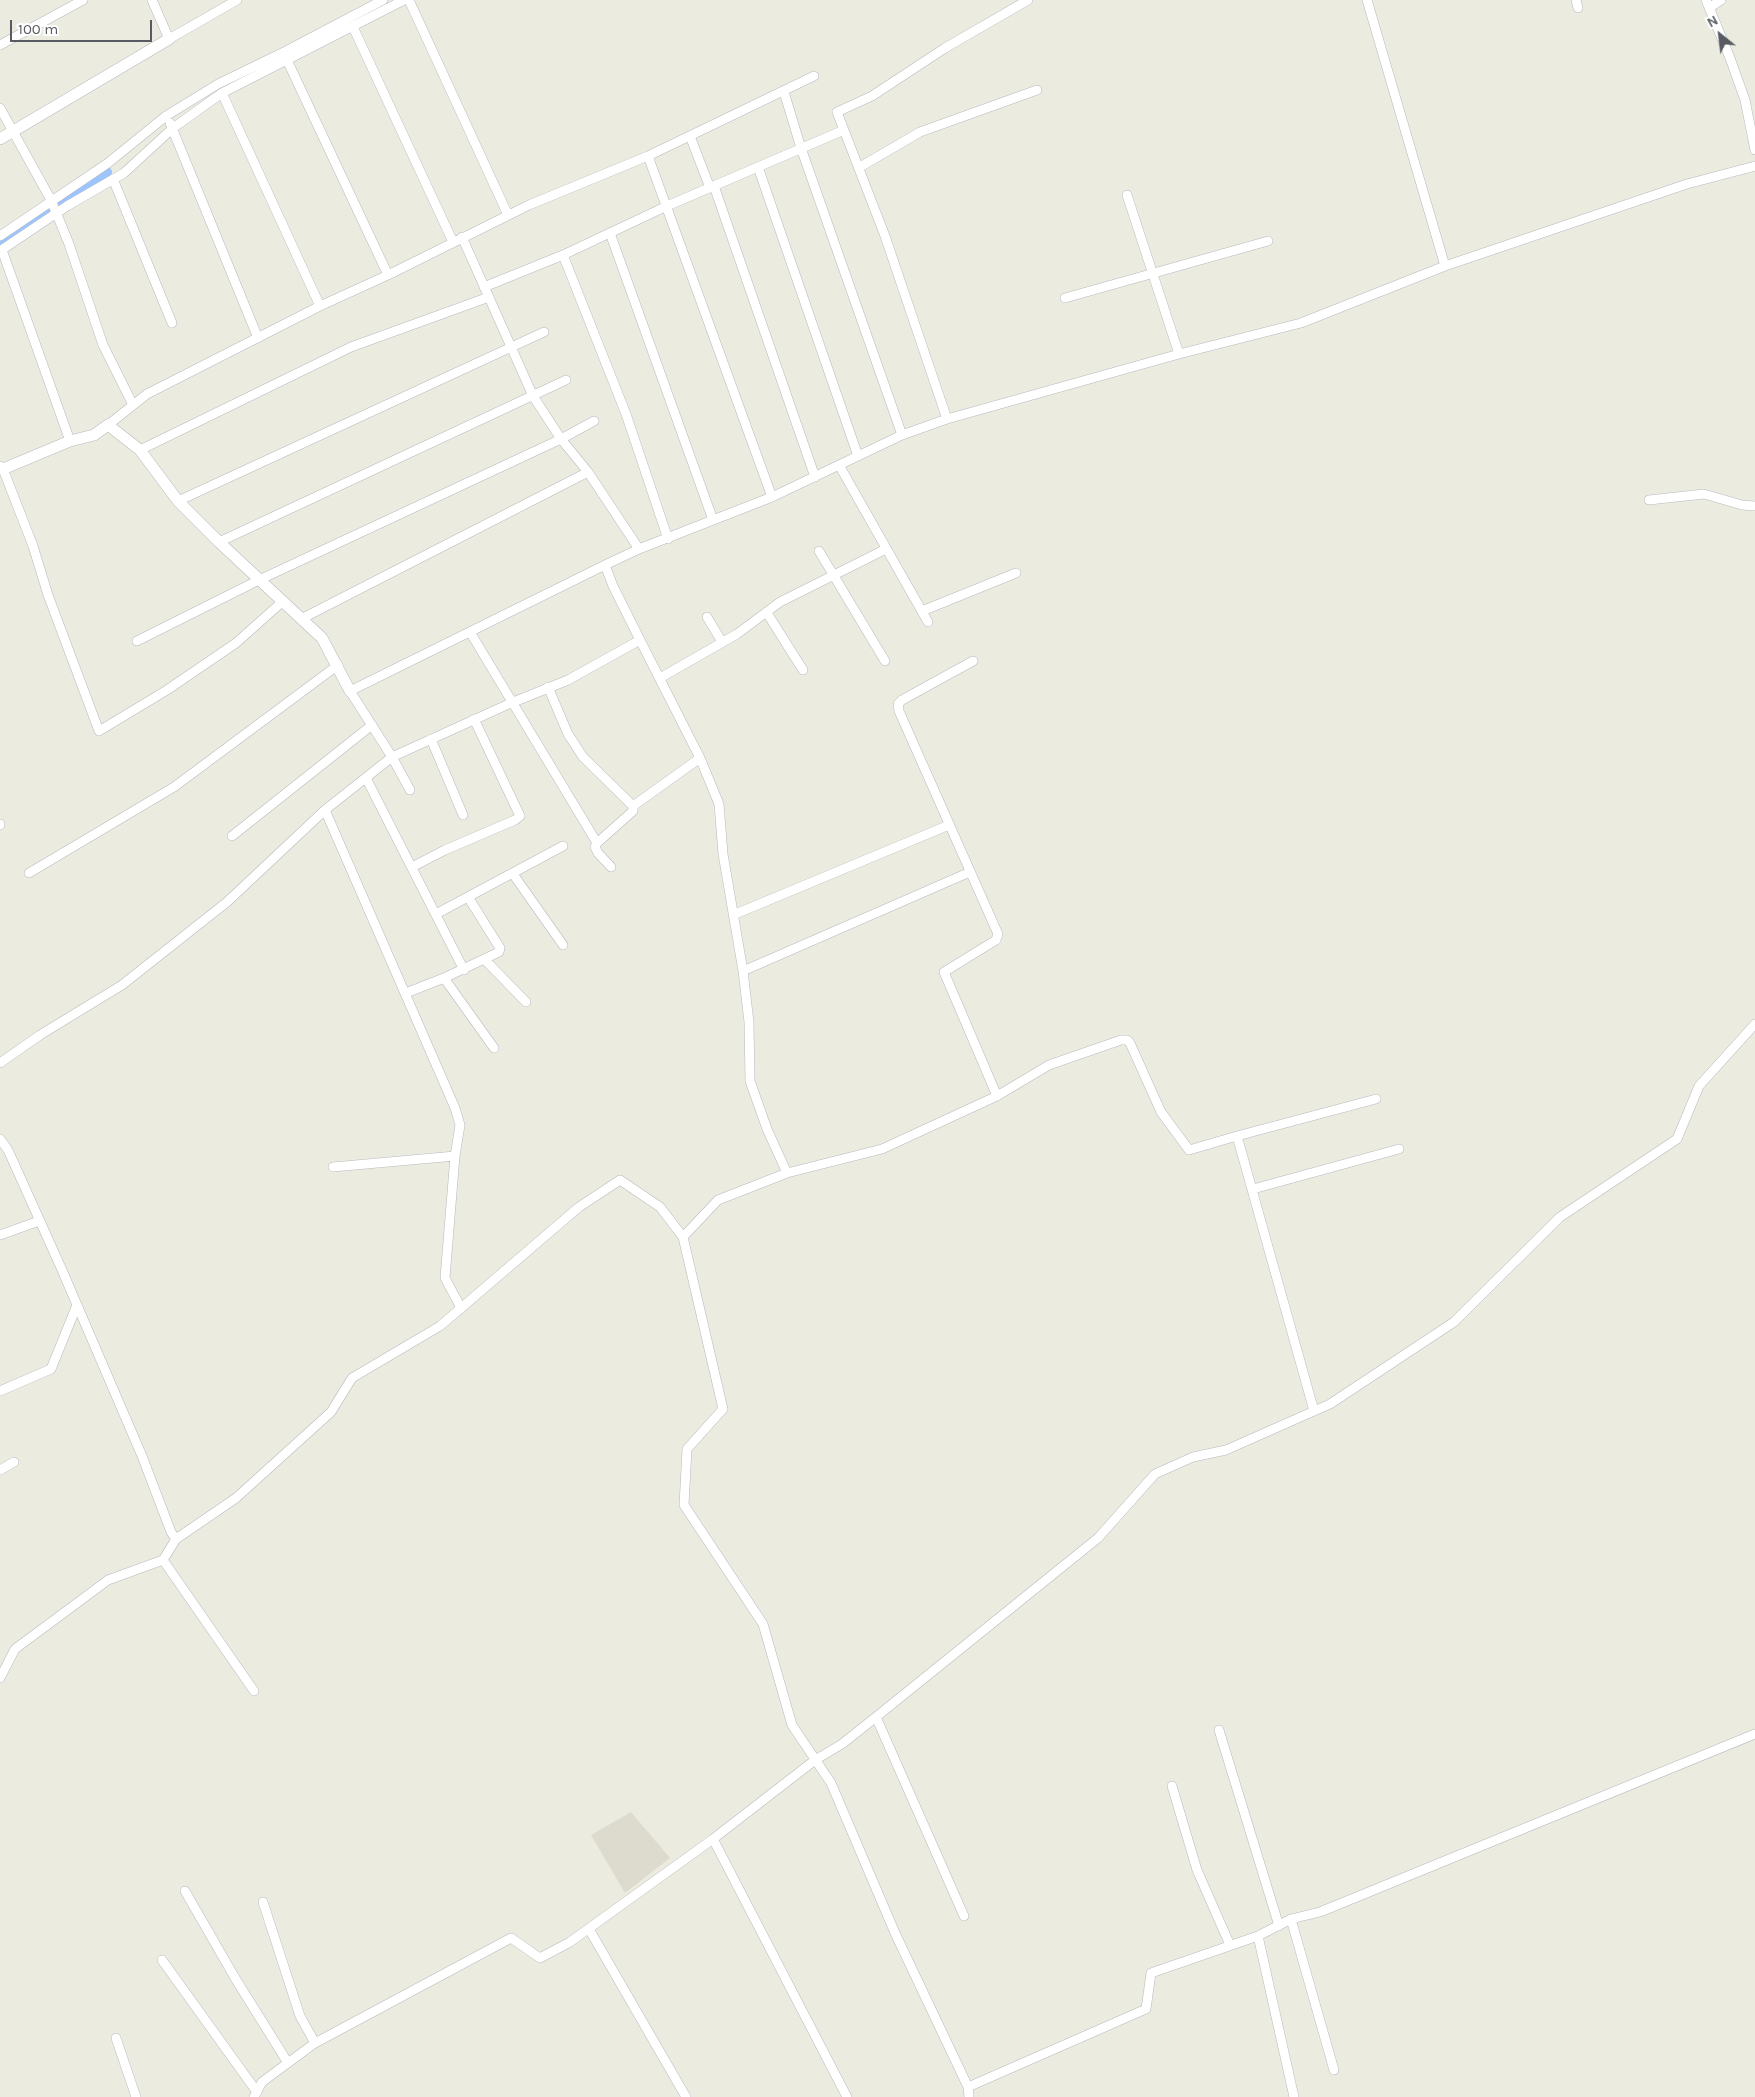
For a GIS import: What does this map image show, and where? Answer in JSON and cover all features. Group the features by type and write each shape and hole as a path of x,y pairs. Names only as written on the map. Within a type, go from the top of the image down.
{"street":[{"path":"0,45 83,0"},
{"path":"152,0 169,38"},
{"path":"0,139 169,38 237,0"},
{"path":"70,441 1,250 124,173 172,128 222,93 404,0"},
{"path":"408,0 508,215"},
{"path":"947,419 886,236 837,112 872,96 945,48 1028,0"},
{"path":"1367,0 1446,266"},
{"path":"1721,0 1707,4 1730,58 1745,100 1755,150"},
{"path":"0,236 108,163 166,116 218,84 286,51 380,1"},
{"path":"353,27 457,240 489,297 533,396 561,439 588,472 639,549"},
{"path":"287,60 388,275"},
{"path":"282,602 236,643 167,690 99,731 48,595 33,546 1,467 70,441 94,435 147,394 320,306 388,275 508,215 648,156 814,76"},
{"path":"860,167 920,132 1037,90"},
{"path":"784,92 801,148 902,435"},
{"path":"222,93 320,306"},
{"path":"0,108 51,200 69,244 103,345 133,405"},
{"path":"166,116 258,338"},
{"path":"484,288 564,255 667,206 844,130"},
{"path":"690,136 712,187 815,477"},
{"path":"648,156 772,497"},
{"path":"350,691 639,549 772,497 902,435 947,419 1178,354 1301,323 1446,266 1677,187 1755,166"},
{"path":"758,167 858,456"},
{"path":"113,179 172,323"},
{"path":"1128,195 1178,354"},
{"path":"610,233 713,520"},
{"path":"1065,298 1268,241"},
{"path":"564,255 626,414 668,539"},
{"path":"140,450 351,347 489,297"},
{"path":"178,501 544,332"},
{"path":"218,542 566,380"},
{"path":"137,642 259,580 594,422"},
{"path":"108,425 140,450 178,501 218,542 322,638 338,665 350,691 392,756 410,790"},
{"path":"838,464 928,622"},
{"path":"301,619 588,472"},
{"path":"1649,500 1704,494 1742,505 1755,506"},
{"path":"660,678 737,634 780,602 886,549"},
{"path":"818,551 885,661"},
{"path":"605,565 613,586 700,758 719,804 722,854 743,971 749,1022 750,1081 767,1129 787,1173"},
{"path":"922,611 1016,572"},
{"path":"767,612 803,670"},
{"path":"707,618 722,642"},
{"path":"470,632 597,843 598,853 611,867"},
{"path":"0,1064 40,1035 122,985 227,902 325,810 392,756 548,686 568,680 640,640"},
{"path":"973,661 902,700 898,704 898,711 998,937 944,972 997,1096"},
{"path":"29,873 174,787 338,665"},
{"path":"548,686 568,734 583,757 633,806"},
{"path":"412,867 520,816 474,719"},
{"path":"232,836 372,725"},
{"path":"431,739 463,815"},
{"path":"597,843 633,811 633,806 700,758"},
{"path":"366,778 464,970"},
{"path":"325,810 406,993 455,1108 460,1125 455,1156 445,1278 461,1308"},
{"path":"733,915 949,825"},
{"path":"436,914 563,846"},
{"path":"743,971 970,872"},
{"path":"513,874 563,945"},
{"path":"406,993 498,954 500,948 468,897"},
{"path":"485,960 526,1002"},
{"path":"444,978 494,1048"},
{"path":"162,1960 255,2096 262,2082 315,2043 511,1938 540,1958 570,1942 713,1839 815,1760 842,1744 876,1717 1098,1538 1154,1474 1192,1457 1226,1450 1330,1404 1454,1322 1560,1217 1677,1139 1699,1086 1755,1024"},
{"path":"683,1237 718,1200 787,1173 882,1149 997,1096 1049,1065 1121,1040 1130,1042 1161,1112 1189,1150 1376,1099"},
{"path":"1237,1136 1314,1412"},
{"path":"0,1139 8,1150 77,1305 142,1456 170,1532 176,1539"},
{"path":"1253,1189 1399,1149"},
{"path":"333,1167 455,1156"},
{"path":"0,1678 15,1649 108,1580 164,1560 176,1539 236,1498 332,1412 352,1378 440,1326 579,1207 620,1180 660,1207 683,1237 724,1409 688,1449 684,1505 763,1624 792,1725 831,1783 895,1933 968,2087 969,2097"},
{"path":"0,1235 39,1221"},
{"path":"0,1391 50,1369 77,1305"},
{"path":"0,1470 14,1462"},
{"path":"164,1560 254,1691"},
{"path":"876,1717 964,1916"},
{"path":"1219,1730 1279,1926"},
{"path":"968,2087 1146,2009 1151,1973 1258,1936 1291,1919 1320,1912 1755,1734"},
{"path":"1172,1786 1197,1870 1230,1945"},
{"path":"713,1839 847,2097"},
{"path":"186,1891 235,1978 288,2063"},
{"path":"263,1902 300,2016 315,2043"},
{"path":"1291,1919 1334,2070"},
{"path":"589,1929 686,2097"},
{"path":"1258,1936 1294,2097"},
{"path":"116,2038 136,2097"}],"shaded area":[{"path":"631,1812 670,1858 625,1893 591,1835"}],"waterway":[{"path":"0,244 107,172"}]}
